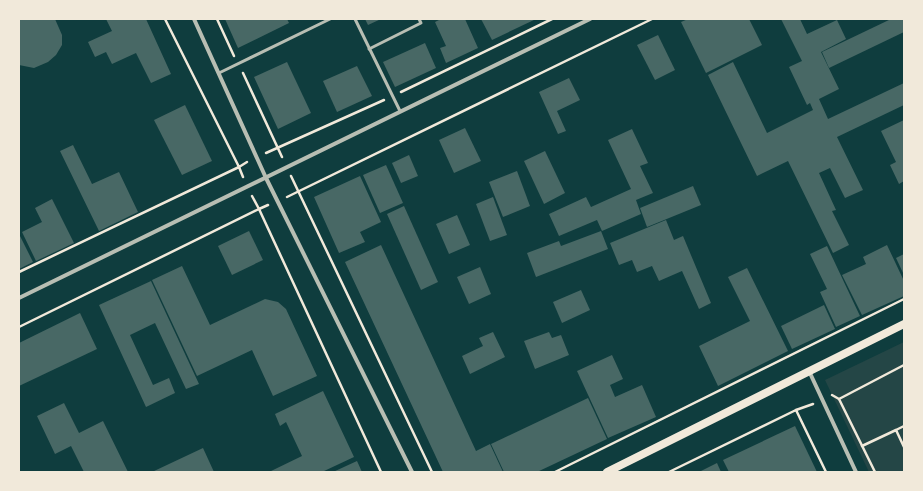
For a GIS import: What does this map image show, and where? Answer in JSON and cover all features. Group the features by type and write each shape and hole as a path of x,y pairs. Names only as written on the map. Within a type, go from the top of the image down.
{"main road":[{"path":"607,472 904,324"}],"street":[{"path":"194,19 266,178 412,472"},
{"path":"19,298 247,188 590,19"},
{"path":"809,371 856,472"}],"lane":[{"path":"219,73 330,19"},
{"path":"355,19 400,112"},
{"path":"369,49 421,23 419,19"}],"path":[{"path":"165,19 239,167 247,188 259,209 380,472"},
{"path":"217,19 432,472"},
{"path":"19,272 277,148 393,96 552,19"},
{"path":"19,327 652,19"},
{"path":"555,472 904,299"},
{"path":"839,399 904,365"},
{"path":"669,472 796,410 823,401 832,395 839,399 875,472"},
{"path":"796,410 826,472"},
{"path":"862,446 904,426"},
{"path":"896,430 904,447"}],"shaded area":[{"path":"904,342 904,472 869,472 825,380"}],"building":[{"path":"19,19 55,19 62,35 62,45 56,55 48,62 34,68 19,65"},
{"path":"106,19 146,19 171,74 151,83 136,53 112,64 106,52 95,57 88,42 112,31"},
{"path":"225,19 287,19 289,23 238,48"},
{"path":"365,19 381,19 368,25"},
{"path":"441,19 465,19 478,48 446,63 440,48 446,46 435,22"},
{"path":"481,19 536,19 492,40"},
{"path":"688,19 749,19 762,45 706,73 681,22"},
{"path":"781,19 800,19 807,34 837,20 846,39 821,52 839,89 819,99 828,119 904,83 904,105 837,137 863,190 845,198 830,168 819,173 836,210 832,211 849,245 833,253 788,161 757,176 708,75 733,62 767,133 813,110 810,103 807,105 789,67 802,61"},
{"path":"891,19 904,19 904,32 829,68 822,52"},
{"path":"658,35 675,70 655,80 637,45"},
{"path":"425,43 436,68 395,87 383,62"},
{"path":"287,62 311,113 278,129 254,77"},
{"path":"357,66 372,96 337,112 323,81"},
{"path":"569,78 580,100 557,111 566,131 558,134 539,92"},
{"path":"185,105 212,161 182,175 154,120"},
{"path":"904,120 904,181 899,184 890,165 896,162 881,131"},
{"path":"465,128 481,161 454,173 439,140"},
{"path":"632,129 648,163 640,166 653,193 636,200 641,214 602,231 597,220 559,236 549,214 586,197 591,207 631,189 608,140"},
{"path":"73,145 92,184 119,172 138,212 99,231 60,151"},
{"path":"545,151 565,193 544,204 524,161"},
{"path":"409,155 418,176 401,183 392,163"},
{"path":"386,165 403,203 380,213 363,175"},
{"path":"517,171 530,206 503,217 489,182"},
{"path":"360,176 381,222 360,232 365,242 339,253 314,197"},
{"path":"693,186 701,205 647,227 640,208"},
{"path":"493,197 507,235 490,241 476,204"},
{"path":"52,199 74,243 36,261 22,232 42,222 35,208"},
{"path":"404,206 438,282 421,290 387,214"},
{"path":"457,215 470,245 449,254 436,224"},
{"path":"666,220 674,240 683,236 711,303 699,309 682,271 659,281 652,266 637,272 632,260 619,265 610,243"},
{"path":"249,231 263,260 232,275 218,246"},
{"path":"601,231 608,249 536,277 527,253 559,241 561,246"},
{"path":"19,234 33,262 19,269"},
{"path":"381,245 476,451 490,444 503,472 443,472 345,262"},
{"path":"887,245 904,281 904,296 862,315 842,275 866,264 863,257"},
{"path":"827,246 860,316 836,327 820,292 827,289 810,254"},
{"path":"904,254 904,275 896,258"},
{"path":"182,266 210,325 265,299 278,302 286,309 317,376 273,396 252,350 197,376 152,280"},
{"path":"480,267 491,294 469,304 457,277"},
{"path":"747,268 788,351 718,386 699,346 750,321 728,277"},
{"path":"151,281 199,384 186,389 155,323 130,335 153,385 169,378 175,393 146,407 99,305"},
{"path":"581,290 590,310 562,323 553,302"},
{"path":"824,305 835,329 792,349 781,326"},
{"path":"80,313 97,349 19,386 19,343"},
{"path":"493,332 505,357 470,374 462,356 483,346 479,338"},
{"path":"549,332 552,338 561,335 569,355 535,369 524,341"},
{"path":"612,355 623,379 610,385 615,397 642,385 656,417 608,438 577,371"},
{"path":"323,391 354,457 322,472 269,472 302,456 286,422 280,426 275,414"},
{"path":"588,398 607,439 537,472 504,472 491,444"},
{"path":"64,403 79,433 103,421 128,472 84,472 71,446 55,454 37,416"},
{"path":"795,426 817,472 729,472 723,460"},
{"path":"203,448 214,472 152,472"},
{"path":"357,461 362,472 333,472"},
{"path":"717,463 721,472 699,472"}]}
